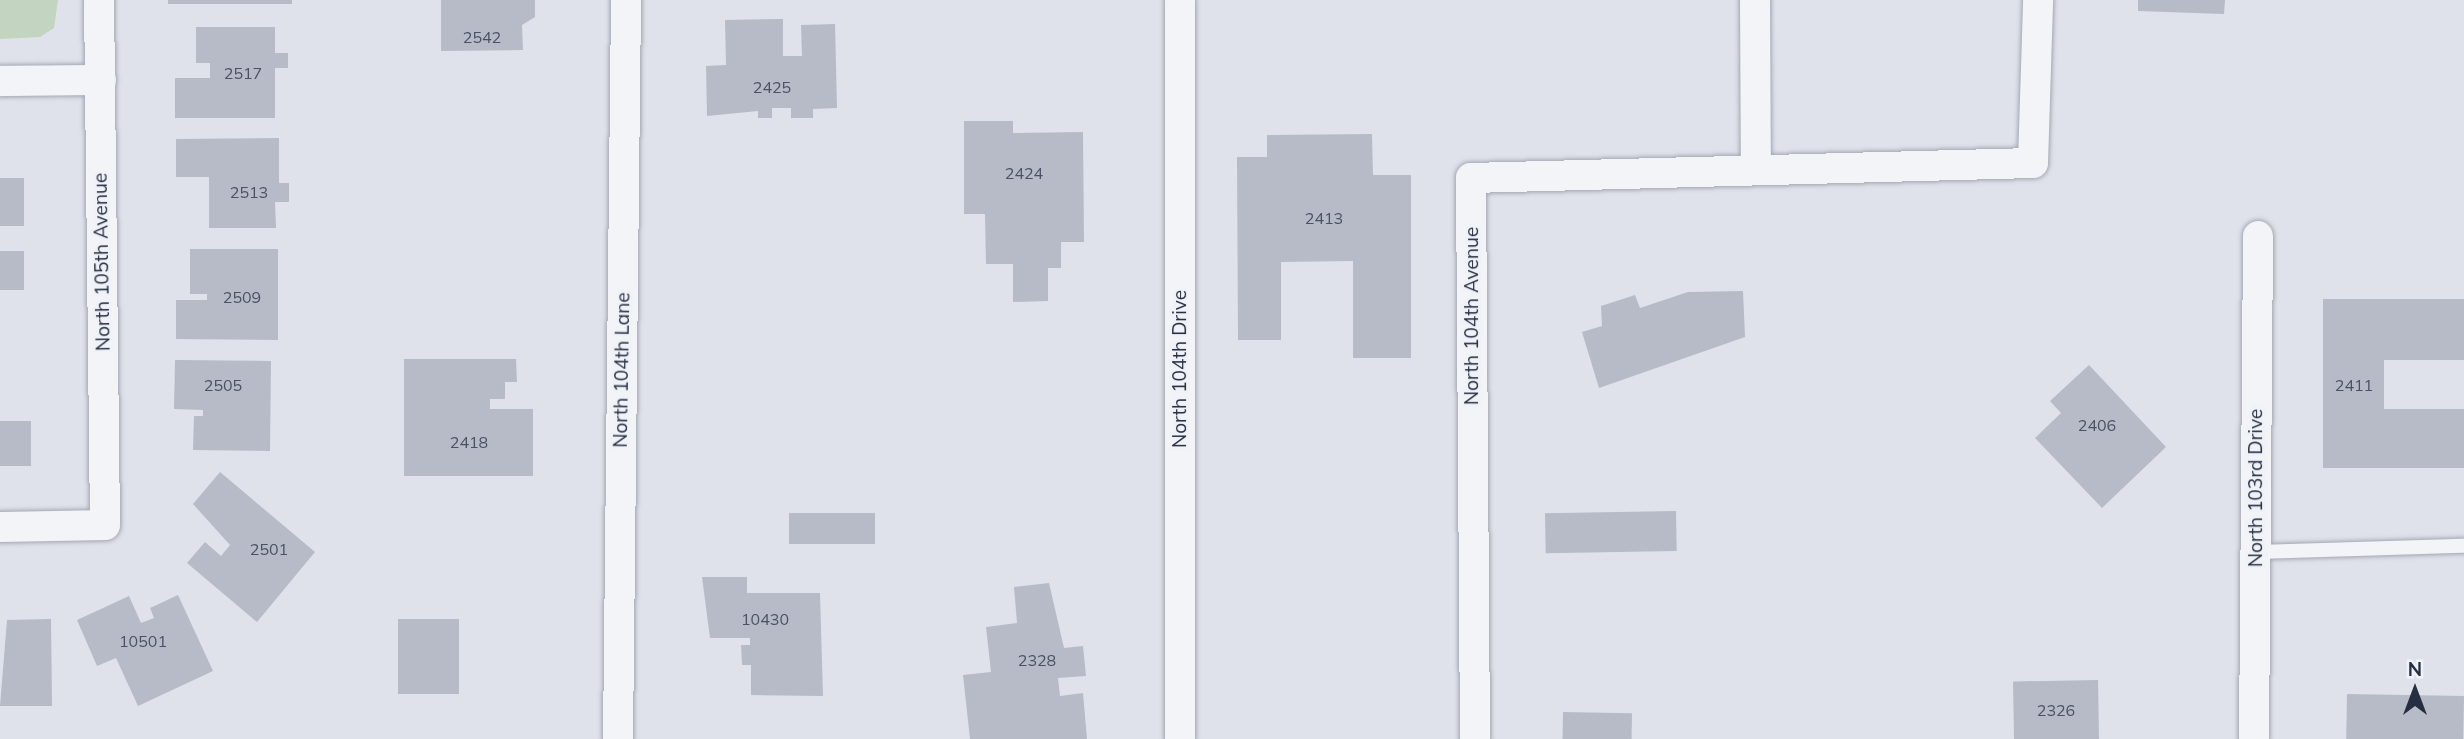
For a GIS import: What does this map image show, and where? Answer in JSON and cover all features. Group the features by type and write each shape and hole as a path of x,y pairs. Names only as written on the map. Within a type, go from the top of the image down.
{"street":[{"name":"North 105th Avenue","path":"0,527 105,525 99,0"},
{"name":"North 104th Lane","path":"618,739 626,0"},
{"name":"North 104th Drive","path":"1180,0 1180,739"},
{"path":"1755,0 1756,170"},
{"name":"North 104th Avenue","path":"1475,739 1471,177 2033,163 2038,0"},
{"path":"0,81 101,80"},
{"name":"North 103rd Drive","path":"2254,739 2258,236"}],"lane":[{"path":"2256,552 2464,546"}],"green space":[{"path":"0,0 58,0 54,28 40,37 0,39"}],"building":[{"path":"168,0 292,0 292,4 168,4"},
{"path":"441,0 535,0 535,17 522,25 523,50 441,51"},
{"path":"2138,0 2225,0 2224,14 2138,11"},
{"path":"783,19 783,56 802,56 801,25 835,24 837,108 813,109 813,118 791,118 791,108 772,108 772,118 758,118 758,111 707,116 706,66 726,65 725,20"},
{"path":"196,27 275,27 275,53 288,53 288,68 275,68 275,118 175,118 175,78 210,78 210,63 196,63"},
{"path":"964,121 1013,121 1013,133 1083,132 1084,242 1061,242 1061,268 1048,268 1048,301 1013,302 1013,264 986,264 985,214 964,214"},
{"path":"1372,134 1373,175 1411,175 1411,358 1353,358 1353,261 1281,262 1281,340 1238,340 1237,157 1267,157 1267,135"},
{"path":"279,138 279,183 289,183 289,202 275,202 276,228 209,228 209,177 176,177 176,139"},
{"path":"0,178 24,178 24,226 0,226"},
{"path":"190,249 278,249 278,340 176,339 176,300 207,300 207,294 190,294"},
{"path":"0,251 24,251 24,290 0,290"},
{"path":"1743,291 1745,337 1599,388 1582,332 1602,326 1601,306 1635,295 1640,308 1688,292"},
{"path":"2323,299 2464,299 2464,360 2384,360 2384,409 2464,409 2464,468 2323,468"},
{"path":"404,359 516,359 517,382 505,382 505,399 490,399 490,409 533,409 533,476 404,476"},
{"path":"175,360 271,361 270,451 193,450 194,416 203,416 203,410 174,409"},
{"path":"2089,365 2166,447 2102,508 2035,438 2061,413 2050,401"},
{"path":"0,421 31,421 31,466 0,466"},
{"path":"220,472 315,552 257,622 187,563 205,542 221,556 230,545 193,504"},
{"path":"1676,511 1677,551 1546,553 1545,513"},
{"path":"789,513 875,513 875,544 789,544"},
{"path":"702,577 747,577 747,593 820,593 823,696 751,695 751,665 742,665 741,645 750,645 750,638 710,638"},
{"path":"1049,583 1064,648 1083,646 1086,676 1058,678 1060,696 1083,693 1087,739 970,739 963,675 991,672 986,627 1017,623 1014,587"},
{"path":"178,595 213,671 138,706 116,658 97,666 77,620 129,596 141,623 154,618 150,608"},
{"path":"51,619 52,706 0,706 7,620"},
{"path":"398,619 459,619 459,694 398,694"},
{"path":"2098,680 2099,739 2014,739 2013,681"},
{"path":"2347,694 2464,696 2463,739 2346,739"},
{"path":"1563,712 1632,713 1632,739 1563,739"}]}
